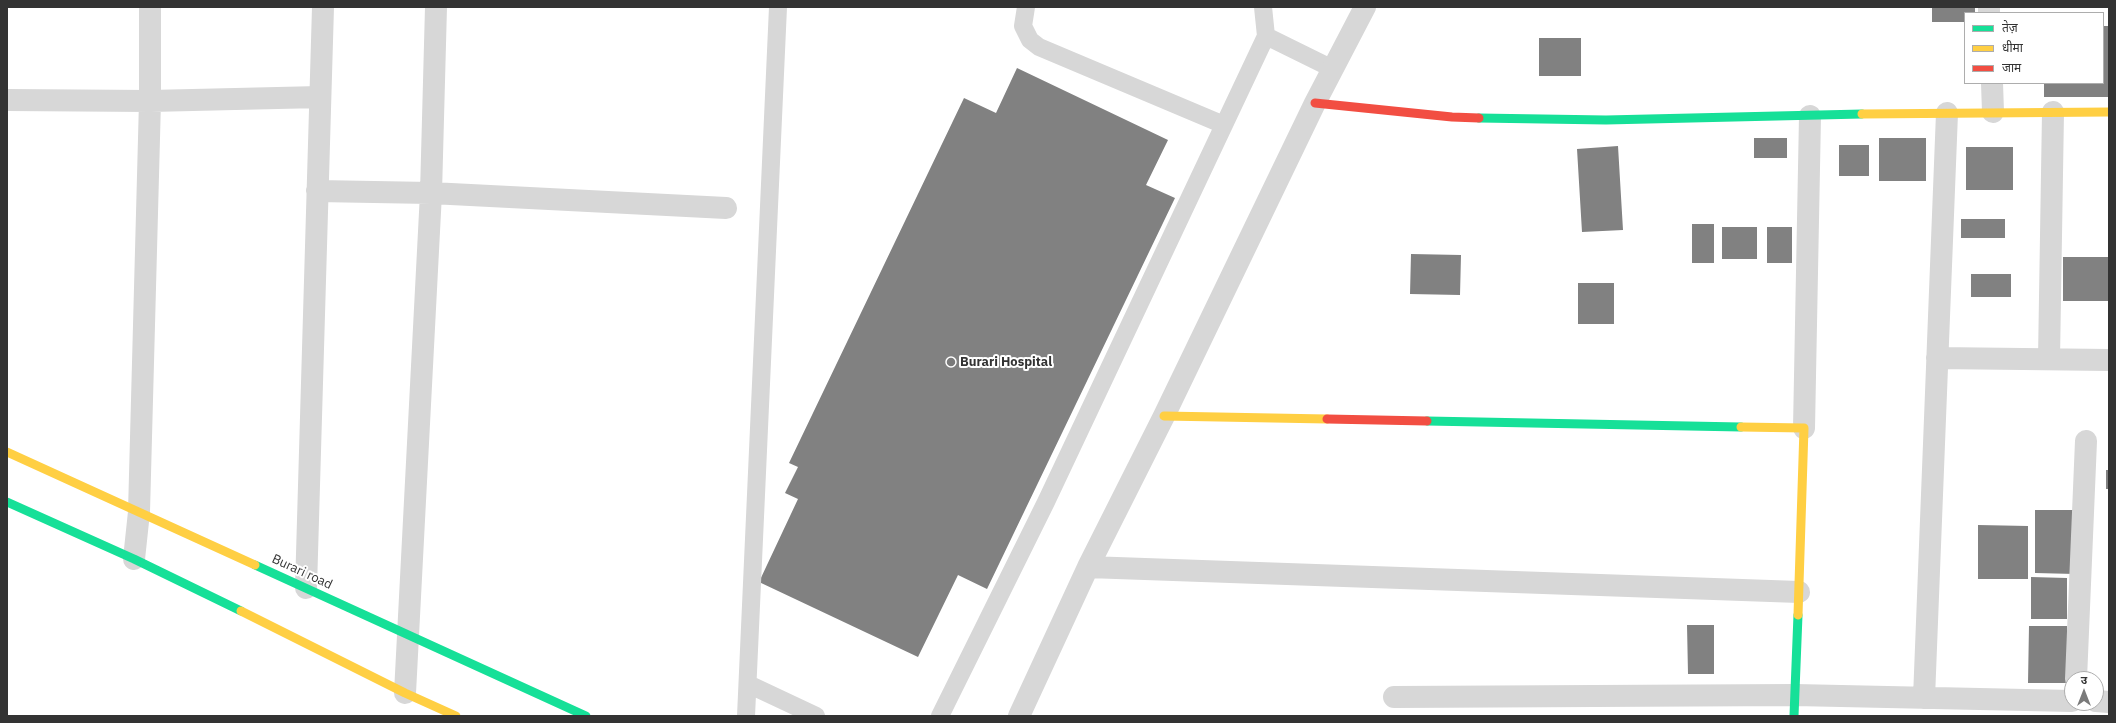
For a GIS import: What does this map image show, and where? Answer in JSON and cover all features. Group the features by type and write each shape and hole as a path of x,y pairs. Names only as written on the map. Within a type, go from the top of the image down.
{"street":[{"path":"134,559 139,512 150,101 150,7"},
{"path":"306,588 323,7"},
{"path":"405,694 431,193 436,7"},
{"path":"1019,716 1088,567 1164,416 1315,103 1365,7"},
{"path":"1992,84 1993,112"},
{"path":"7,100 150,101 320,97"},
{"path":"1315,103 1452,117 1606,120 1993,112 2109,112"},
{"path":"2049,359 2053,112"},
{"path":"1924,698 1947,113"},
{"path":"1795,706 1804,428 1810,116"},
{"path":"317,191 431,193 726,208"},
{"path":"1937,358 2109,360"},
{"path":"1164,416 1804,428"},
{"path":"2076,671 2086,441"},
{"name":"Burari road","path":"7,452 586,716"},
{"path":"7,502 134,559 304,642 405,694 456,716"},
{"path":"1088,567 1799,592"},
{"path":"1394,697 1795,706 1924,698 2064,701"}],"lane":[{"path":"746,716 778,7"},
{"path":"1026,7 1023,26 1030,40 1040,47 1224,125"},
{"path":"940,716 1046,502 1266,36 1263,7"},
{"path":"1266,36 1333,69"},
{"path":"748,684 816,716"}],"building":[{"path":"1932,7 1975,7 1975,12 1964,12 1964,22 1932,22"},
{"path":"2104,26 2109,26 2109,97 2044,97 2044,84 2104,84"},
{"path":"1539,38 1581,38 1581,76 1539,76"},
{"path":"1017,68 1168,140 1146,185 1175,198 987,589 958,575 918,657 759,582 798,499 785,493 798,467 789,463 964,98 996,113"},
{"path":"1754,138 1787,138 1787,158 1754,158"},
{"path":"1879,138 1926,138 1926,181 1879,181"},
{"path":"1839,145 1869,145 1869,176 1839,176"},
{"path":"1618,146 1623,230 1582,232 1577,149"},
{"path":"1966,147 2013,147 2013,190 1966,190"},
{"path":"1961,219 2005,219 2005,238 1961,238"},
{"path":"1692,224 1714,224 1714,263 1692,263"},
{"path":"1722,227 1757,227 1757,259 1722,259"},
{"path":"1767,227 1792,227 1792,263 1767,263"},
{"path":"1411,254 1461,255 1460,295 1410,294"},
{"path":"2063,257 2108,257 2108,301 2063,301"},
{"path":"1971,274 2011,274 2011,297 1971,297"},
{"path":"1578,283 1614,283 1614,324 1578,324"},
{"path":"2106,470 2109,470 2109,489 2106,489"},
{"path":"2035,510 2075,510 2075,574 2035,573"},
{"path":"1978,525 2028,526 2028,579 1978,579"},
{"path":"2031,577 2067,578 2067,619 2031,619"},
{"path":"1687,625 1714,625 1714,674 1688,674"},
{"path":"2029,626 2067,626 2067,671 2064,671 2064,683 2028,683"}],"traffic: fast":[{"path":"1479,118 1606,120 1862,114"},
{"path":"1427,421 1741,427"},
{"path":"7,502 134,559 241,611"},
{"path":"255,565 586,716"},
{"path":"1794,716 1798,615"}],"traffic: slow":[{"path":"1862,114 2109,112"},
{"path":"1164,416 1327,419"},
{"path":"1741,427 1804,428 1798,615"},
{"path":"7,452 255,565"},
{"path":"241,611 405,693 456,716"}],"traffic: jam":[{"path":"1315,103 1452,117 1479,118"},
{"path":"1327,419 1427,421"}],"place":[{"name":"Burari Hospital","path":"951,362"}]}
